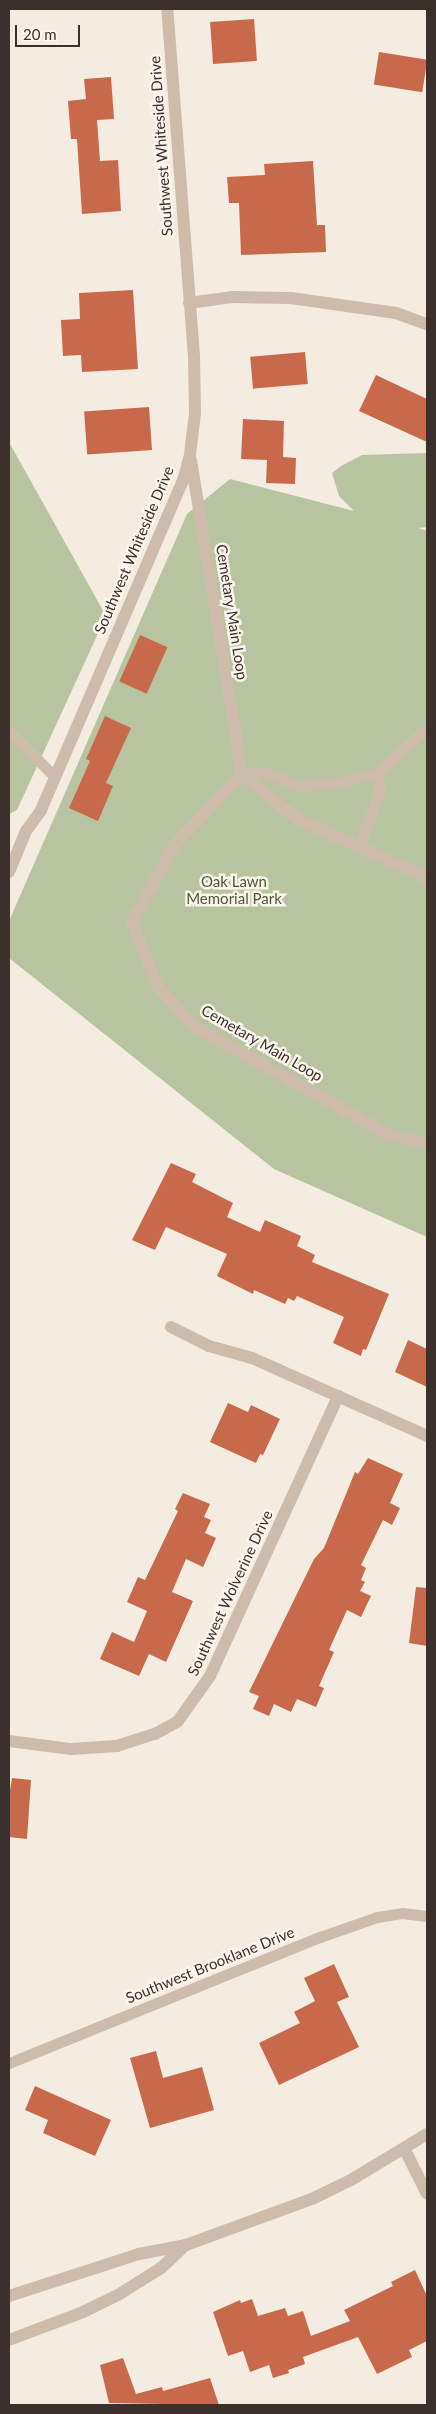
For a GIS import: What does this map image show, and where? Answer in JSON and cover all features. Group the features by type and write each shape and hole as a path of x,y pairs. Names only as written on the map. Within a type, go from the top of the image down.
{"street":[{"name":"Southwest Whiteside Drive","path":"9,872 26,831 41,810 54,776 183,481 190,454 195,413 168,9"},
{"path":"189,303 232,297 291,298 377,309 427,324"},
{"name":"Cemetary Main Loop","path":"190,454 242,774 174,846 132,922 156,984 194,1026 387,1134 427,1144"},
{"path":"242,774 296,818 427,878"},
{"path":"9,845 26,831"},
{"path":"171,1327 208,1346 252,1358 427,1436"},
{"name":"Southwest Wolverine Drive","path":"9,1741 71,1748 117,1746 155,1734 178,1721 204,1688 222,1652 338,1396"},
{"path":"9,2296 139,2254 186,2245 312,2199 351,2180 427,2134"},
{"path":"404,2148 427,2194"},
{"path":"9,2340 83,2312 118,2295 161,2268 186,2245"}],"lane":[{"path":"242,774 268,773 298,786 335,783 376,774 427,728"},
{"path":"9,731 54,776"},
{"path":"359,847 380,790 376,774"},
{"name":"Southwest Brooklane Drive","path":"9,2063 330,1934 377,1917 402,1913 427,1916"}],"green space":[{"path":"9,442 106,616 17,810 9,814"},
{"name":"Oak Lawn Memorial Park","path":"427,453 427,527 418,528 427,531 427,1237 274,1169 9,958 9,921 187,514 230,479 354,511 339,496 332,473 362,455"}],"building":[{"path":"254,19 257,61 213,64 210,22"},
{"path":"379,52 427,60 422,92 374,85"},
{"path":"111,77 114,119 97,120 100,161 118,160 121,211 82,214 77,139 71,139 68,101 86,99 84,79"},
{"path":"313,161 317,225 325,225 326,252 241,255 239,203 229,203 227,177 265,175 264,164"},
{"path":"133,290 138,369 82,372 81,355 63,356 61,320 80,319 79,293"},
{"path":"305,352 308,384 253,389 250,357"},
{"path":"376,375 427,399 427,442 359,411"},
{"path":"149,407 152,450 87,454 84,412"},
{"path":"243,419 284,421 283,457 296,458 295,484 266,483 267,460 241,459"},
{"path":"140,635 167,647 147,694 119,682"},
{"path":"105,716 131,728 106,783 113,786 98,821 69,808 90,761 86,759"},
{"path":"171,1163 196,1174 192,1182 233,1203 227,1217 260,1232 265,1220 301,1236 297,1246 315,1255 312,1262 389,1294 366,1350 363,1349 361,1356 333,1343 344,1317 297,1296 294,1301 288,1298 285,1304 254,1290 253,1294 217,1276 227,1254 166,1227 155,1250 132,1240"},
{"path":"408,1340 427,1349 427,1387 395,1372"},
{"path":"228,1403 248,1412 251,1405 280,1419 263,1455 260,1454 256,1463 210,1442"},
{"path":"368,1458 403,1474 390,1503 400,1508 392,1525 383,1520 361,1565 366,1568 361,1580 365,1582 360,1591 371,1596 361,1617 347,1610 329,1650 334,1652 319,1686 324,1688 316,1707 297,1699 291,1712 274,1704 269,1716 253,1709 259,1696 249,1692 314,1559 324,1548 355,1472 358,1474"},
{"path":"183,1493 210,1504 204,1517 211,1520 205,1533 216,1538 203,1567 186,1559 172,1592 193,1601 166,1662 149,1654 139,1676 100,1659 112,1632 134,1642 147,1611 127,1602 138,1577 145,1580 178,1511 175,1509"},
{"path":"416,1587 427,1588 427,1646 409,1643"},
{"path":"12,1778 31,1780 27,1839 9,1837 9,1797"},
{"path":"334,1964 349,1997 337,2002 359,2047 279,2085 259,2043 300,2023 294,2012 315,2001 304,1978"},
{"path":"156,2051 163,2078 202,2067 214,2110 150,2128 130,2058"},
{"path":"35,2086 111,2120 95,2156 43,2133 48,2120 25,2110"},
{"path":"415,2270 427,2296 427,2341 409,2350 412,2357 377,2374 358,2337 303,2357 305,2364 288,2370 289,2373 273,2378 269,2365 250,2372 243,2351 228,2356 213,2312 240,2300 241,2303 252,2299 258,2316 285,2308 288,2316 303,2311 311,2336 350,2321 344,2310 393,2286 391,2282"},
{"path":"123,2358 136,2394 162,2387 163,2391 210,2378 219,2405 109,2403 100,2365"}]}
